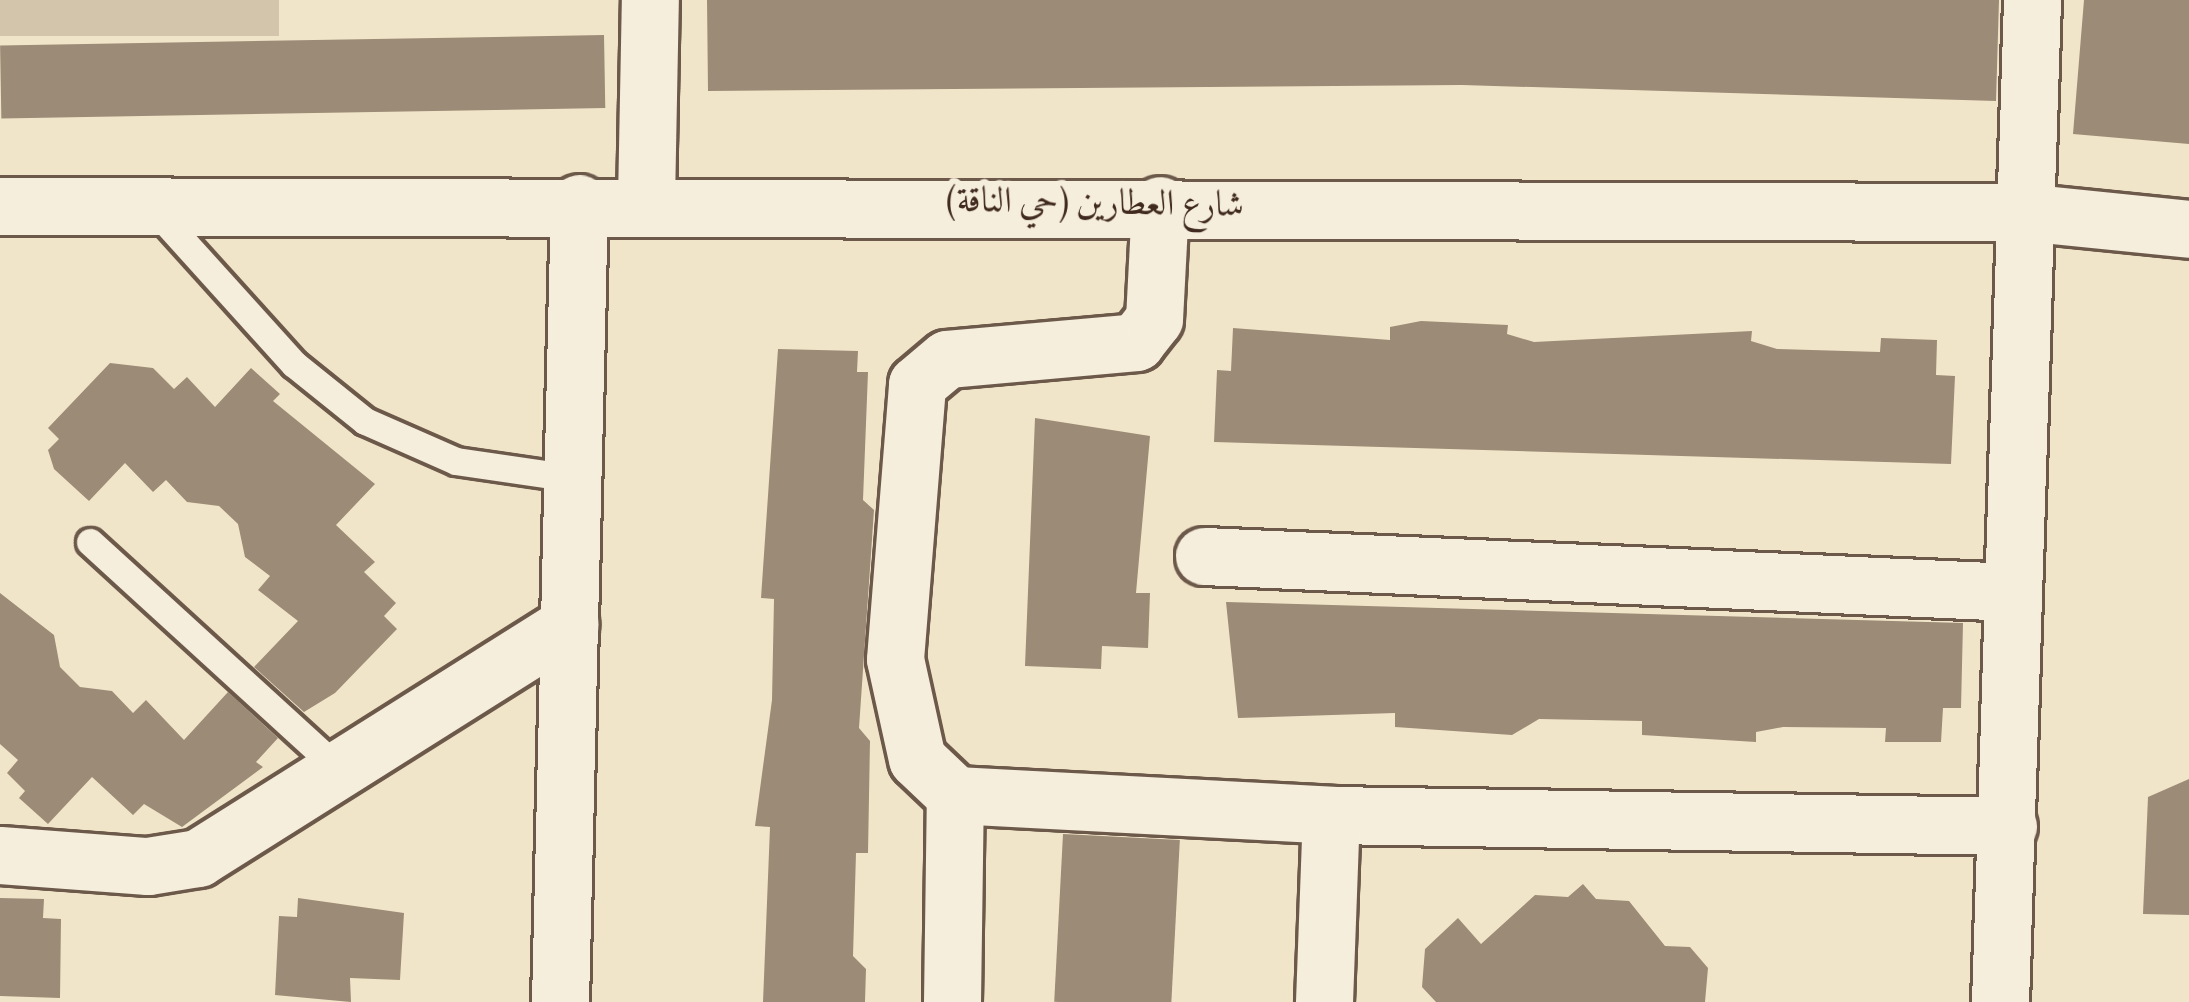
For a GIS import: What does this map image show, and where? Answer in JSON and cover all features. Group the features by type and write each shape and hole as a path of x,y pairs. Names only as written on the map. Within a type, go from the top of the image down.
{"street":[{"path":"646,201 650,0"},
{"path":"2000,1002 2032,0"},
{"name":"شارع العطارين (حي الناقة)","path":"8,214 149,204 646,201 2023,212 2189,229"},
{"path":"560,1002 579,203"},
{"path":"1160,206 1154,319 1136,342 947,359 916,384 898,710 917,759 956,795 1331,815 2008,826"},
{"path":"1204,556 2013,592"},
{"path":"0,855 148,866 198,858 569,624"},
{"path":"952,1002 956,795"},
{"path":"1324,1002 1331,815"}],"lane":[{"path":"149,204 294,364 365,421 456,461 572,478"},
{"path":"90,542 340,770"}],"shaded area":[{"path":"0,0 279,0 279,36 0,36"}],"building":[{"path":"707,0 1999,0 1996,101 1462,85 708,91"},
{"path":"2084,0 2189,0 2189,144 2073,134"},
{"path":"604,35 605,108 1,119 0,46"},
{"path":"1421,321 1508,325 1507,334 1534,342 1752,331 1751,341 1777,349 1880,352 1881,338 1937,340 1936,375 1955,376 1951,464 1214,442 1217,370 1231,371 1233,328 1390,340 1390,327"},
{"path":"778,349 858,351 857,372 868,372 863,500 874,510 859,728 870,741 868,853 856,853 853,956 866,969 865,1002 763,1002 770,827 755,826 772,700 774,599 761,598"},
{"path":"110,363 153,368 174,389 187,377 215,407 251,368 280,394 273,401 375,484 336,525 375,562 364,572 396,603 384,616 397,629 335,693 304,712 254,667 298,621 258,590 270,576 245,557 238,524 219,506 187,502 166,480 153,492 125,463 89,501 54,469 48,450 59,439 48,428"},
{"path":"1035,418 1150,436 1136,593 1150,593 1148,648 1102,646 1101,669 1025,666"},
{"path":"0,593 54,635 60,667 80,687 112,691 133,713 146,700 184,740 228,692 278,738 256,762 263,767 182,827 144,804 133,815 92,777 48,824 19,798 25,791 7,773 18,760 0,744"},
{"path":"1226,602 1963,623 1961,708 1943,708 1941,742 1885,742 1886,728 1783,727 1756,732 1756,742 1642,735 1642,721 1539,719 1512,735 1395,727 1395,713 1238,718"},
{"path":"2189,779 2189,915 2143,914 2148,797"},
{"path":"1063,834 1180,840 1171,1002 1054,1002"},
{"path":"1583,884 1596,899 1629,901 1665,946 1690,947 1708,968 1705,1002 1436,1002 1422,987 1425,949 1458,918 1481,944 1535,895 1568,897"},
{"path":"0,898 44,899 43,918 61,919 60,998 0,996"},
{"path":"298,898 404,913 400,980 350,978 351,1002 275,995 279,916 297,917"}]}
